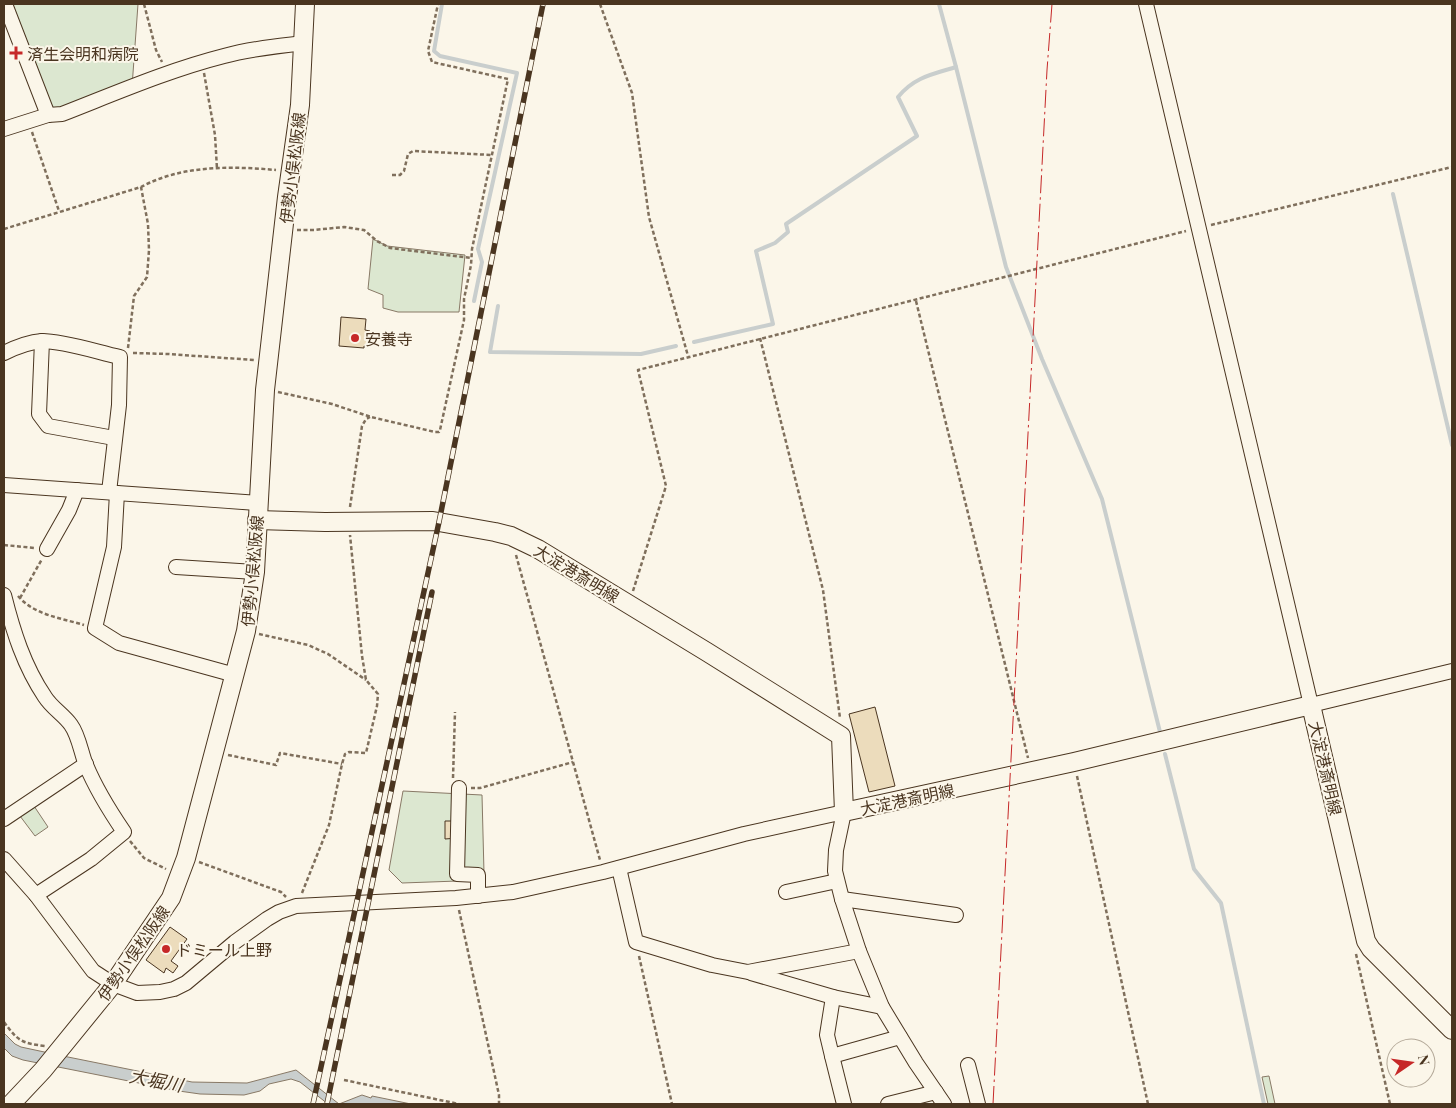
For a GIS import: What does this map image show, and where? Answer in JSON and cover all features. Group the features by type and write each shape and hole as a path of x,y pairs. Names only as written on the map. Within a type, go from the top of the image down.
{"main road":[{"name":"伊勢小俣松阪線","path":"11,1104 43,1070 113,984 171,898 186,858 235,675 246,631 255,572 265,390 290,172 300,105 305,4"},
{"name":"大淀港斎明線","path":"258,512 349,522 433,521 472,526 511,536 553,557 840,736 844,812 1031,772 1312,705 1366,941 1371,949 1452,1030"}],"street":[{"path":"5,4 48,115"},
{"path":"1146,4 1312,705 1452,671"},
{"path":"5,126 48,115 62,114 167,73 226,55 304,43"},
{"path":"42,341 39,414 48,426 114,438"},
{"path":"4,353 32,342 42,341 57,342 120,357 118,405 114,438 114,547 95,628 119,643 235,675"},
{"path":"4,485 113,492 258,512"},
{"path":"47,549 69,510 77,490"},
{"path":"176,567 255,572"},
{"path":"9,593 11,622 30,671 46,699 72,726 100,796 124,832 91,859 36,895"},
{"path":"4,819 86,764"},
{"path":"459,788 457,874 478,875 478,896"},
{"path":"4,858 36,895 93,971 113,984 141,994 174,989 186,983 266,919 296,906 456,898 537,888 604,872 716,841 844,812 836,850 835,871 859,951 882,1008 944,1104"},
{"path":"619,868 636,942 712,965 748,972 833,997 882,1008"},
{"path":"786,892 837,881"},
{"path":"842,899 956,915"},
{"path":"748,972 859,951"},
{"path":"833,997 827,1035 844,1104"},
{"path":"832,1056 900,1037"},
{"path":"968,1066 978,1104"},
{"path":"888,1104 936,1092"}],"path":[{"path":"144,4 156,50 167,73"},
{"path":"265,390 292,394 435,432 440,430 464,320 464,299 471,258 508,79 432,62 428,51 438,4"},
{"path":"600,4 632,94 649,217 688,356"},
{"path":"202,62 215,135 217,169"},
{"path":"29,121 59,211"},
{"path":"392,175 400,175 404,171 408,154 413,150 492,155"},
{"path":"4,229 141,187 157,179 189,171 240,167 290,172"},
{"path":"629,604 666,486 638,370 1199,228 1452,167"},
{"path":"141,187 148,224 147,277 134,296 127,353 201,356 268,362"},
{"path":"284,229 314,230 344,227 364,230 377,241 390,248 471,258"},
{"path":"916,301 1031,772"},
{"path":"760,338 823,590 841,726 840,736"},
{"path":"366,680 349,522 362,426 366,419 372,416"},
{"path":"511,536 604,872"},
{"path":"4,545 47,549 20,598"},
{"path":"9,593 20,598 36,611 95,628"},
{"path":"186,858 281,892 296,906 329,825 345,754 350,752 366,753 368,746 378,694 366,680 328,654 308,645 246,631"},
{"path":"455,712 452,788 480,788 573,762"},
{"path":"213,752 276,765 280,753 342,764"},
{"path":"1074,762 1148,1104"},
{"path":"124,832 139,854 144,858 181,875"},
{"path":"456,898 500,1096 499,1104"},
{"path":"636,942 672,1104"},
{"path":"1356,950 1390,1104"},
{"path":"4,1022 21,1042 60,1049"},
{"path":"344,1080 459,1104"}],"green space":[{"path":"5,4 138,4 132,87 48,115"},
{"path":"373,239 387,246 465,255 459,312 398,312 383,308 383,295 368,289"},
{"path":"403,791 482,795 484,873 462,872 458,881 402,883 389,870"},
{"path":"34,806 48,827 35,836 20,816"},
{"path":"1269,1076 1275,1104 1268,1104 1262,1077"}],"water":[{"name":"大堀川","path":"4,1033 21,1047 192,1082 247,1083 296,1070 339,1104 328,1104 300,1082 291,1079 269,1084 260,1091 244,1095 200,1094 23,1060 12,1056 4,1048"},
{"path":"362,1095 411,1104 339,1104"}],"building":[{"name":"安養寺","path":"341,317 366,319 365,330 370,331 369,346 364,346 364,348 339,346"},
{"path":"875,707 895,786 869,792 849,714"},
{"path":"445,821 458,821 458,838 445,839"},
{"name":"ドミール上野","path":"170,927 187,939 171,961 178,966 173,973 166,968 164,973 146,960"}],"waterway":[{"path":"442,4 434,51 440,56 517,73 478,249 482,262 474,301"},
{"path":"939,4 956,67"},
{"path":"694,342 773,324 756,251 775,243 788,232 786,224 917,136 898,97 917,81 932,74 956,67 1006,267 1042,359 1102,499 1160,732"},
{"path":"1393,194 1452,445"},
{"path":"498,306 490,352 641,354 676,346"},
{"path":"1165,754 1194,869 1221,903 1264,1104"}],"railway":[{"path":"313,1104 439,522 543,4"},
{"path":"327,1104 432,592"}],"power":[{"path":"993,1104 1052,4"}],"place":[{"name":"済生会明和病院","path":"16,53"},
{"name":"安養寺","path":"355,338"},
{"name":"ドミール上野","path":"166,949"}]}
